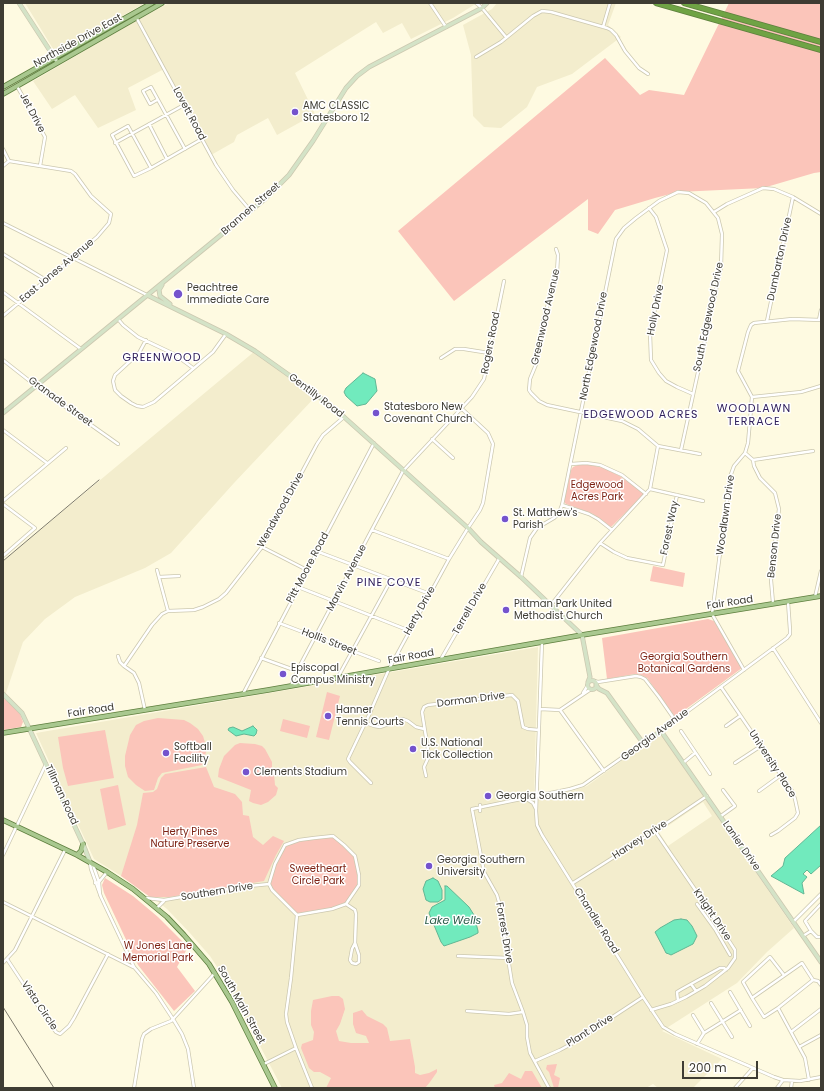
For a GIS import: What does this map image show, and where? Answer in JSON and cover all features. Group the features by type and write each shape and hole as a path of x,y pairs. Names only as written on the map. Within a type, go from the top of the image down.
{"highway":[{"path":"656,3 821,50"},
{"path":"684,3 821,42"}],"main road":[{"name":"Northside Drive East","path":"3,94 58,63 135,16 152,3"},
{"name":"Northside Drive East","path":"3,87 55,58 162,3"},
{"name":"Fair Road","path":"3,734 291,686 582,635 821,596"},
{"name":"South Main Street","path":"3,820 90,862 128,884 157,908 184,935 215,973 265,1064 276,1088"},
{"path":"77,855 81,851 83,844"}],"street":[{"path":"19,3 58,63"},
{"path":"430,3 446,27"},
{"path":"476,3 506,37"},
{"name":"Brannen Street","path":"3,414 264,199 289,175 313,141 346,88 357,76 369,67 482,8 487,3"},
{"path":"603,27 610,3"},
{"path":"476,57 506,37 533,16 542,11 553,12 611,30 616,35 625,52 639,68 648,74"},
{"name":"Lovett Road","path":"135,16 223,176 250,210"},
{"name":"Jet Drive","path":"17,85 45,137 40,166"},
{"path":"157,100 150,104 143,91 151,87 185,149"},
{"path":"115,143 184,105"},
{"path":"149,124 167,159"},
{"path":"150,168 128,126 112,135 134,176 150,168 167,159 202,140"},
{"path":"3,149 10,161"},
{"path":"3,166 10,161 40,166"},
{"name":"East Jones Avenue","path":"3,316 98,237 109,223 111,214 91,196 75,174 67,169 40,166"},
{"path":"714,212 727,204 763,188 774,188 793,197 821,214"},
{"name":"South Edgewood Drive","path":"649,208 678,192 689,193 702,200 714,212 718,218 722,234 721,267 681,450"},
{"name":"Dumbarton Drive","path":"767,321 793,197"},
{"name":"Holly Drive","path":"649,208 656,217 667,250 650,327 651,360 666,381 693,394"},
{"name":"North Edgewood Drive","path":"520,577 530,538 537,528 554,518 562,505 616,239 624,228 649,208"},
{"name":"Gentilly Road","path":"3,224 226,334 254,351 317,395 374,443 403,471 468,528 499,559 582,635"},
{"name":"Greenwood Avenue","path":"556,249 558,255 557,272 542,325 539,354 530,379 529,390 534,397 547,405 622,421 638,429 658,446"},
{"path":"3,254 46,280"},
{"path":"168,278 160,287 160,296 186,315"},
{"name":"Rogers Road","path":"403,471 477,390 484,379 504,281"},
{"path":"3,292 81,349"},
{"path":"821,310 820,320 806,318 767,321 754,323 751,325 738,371 752,397 801,392 821,386"},
{"path":"118,319 131,331 174,354 193,368"},
{"path":"146,340 135,357 115,374 113,381 115,390 131,403 143,407 149,405 213,352 226,334"},
{"path":"441,358 455,349 489,353"},
{"name":"Granade Street","path":"3,360 36,386 118,444"},
{"name":"Woodlawn Drive","path":"712,614 730,477 734,466 745,453 748,443 752,397"},
{"name":"Herty Drive","path":"371,783 348,759 366,723 389,669 449,559 480,510 483,502 493,444 488,433 461,408"},
{"name":"Wendwood Drive","path":"168,611 204,608 219,599 240,576 262,547 317,444 323,435 344,417"},
{"path":"3,430 47,464"},
{"path":"432,439 452,458"},
{"name":"Pitt Moore Road","path":"243,694 316,551 374,443"},
{"path":"551,605 600,543 646,494 650,488 658,446 700,454"},
{"path":"3,501 66,448"},
{"path":"753,460 813,451"},
{"name":"Benson Drive","path":"745,453 753,460 754,466 760,478 775,493 779,509 771,580 773,603"},
{"path":"571,464 586,463 600,465 622,475 646,494"},
{"name":"Marvin Avenue","path":"291,686 297,671 403,471"},
{"path":"650,488 703,501"},
{"name":"Forest Way","path":"600,543 627,558 663,565 677,495"},
{"path":"3,504 35,528 3,556"},
{"path":"562,505 589,514 612,530"},
{"path":"372,530 449,559"},
{"path":"262,547 307,570"},
{"path":"316,551 430,594"},
{"name":"Terrell Drive","path":"441,660 499,559"},
{"path":"124,666 158,618 168,611 157,570"},
{"path":"815,597 821,571"},
{"path":"159,577 179,576"},
{"path":"338,677 391,580"},
{"path":"298,587 410,631"},
{"name":"Georgia Avenue","path":"472,809 583,785 661,731 787,638 790,634 788,602"},
{"path":"712,614 744,670"},
{"name":"Hollis Street","path":"279,623 353,650 378,661"},
{"path":"540,709 560,710 592,689 594,683 582,635"},
{"name":"Chandler Road","path":"542,642 536,809 537,825 643,998 658,1021 666,1029 697,1044 783,1080 809,1080 821,1076"},
{"path":"774,648 821,723"},
{"path":"118,656 120,662 134,673 139,683 145,710"},
{"path":"262,658 297,671"},
{"path":"583,694 594,683 636,676 641,677 645,679 660,697 675,720"},
{"path":"592,689 594,683"},
{"path":"594,683 607,693 643,743"},
{"name":"University Place","path":"720,687 792,791 795,799 798,813 791,822 771,835"},
{"name":"Tillman Road","path":"3,694 22,713 30,729 90,862 95,868 101,897"},
{"name":"Dorman Drive","path":"426,776 424,768 429,756 422,712 424,707 428,705 512,695 518,701 523,727 539,730"},
{"path":"560,710 604,771"},
{"path":"726,726 740,716"},
{"path":"366,723 380,727 403,719 408,720 416,727 424,729"},
{"name":"Lanier Drive","path":"661,731 821,962"},
{"path":"681,731 710,774"},
{"path":"735,763 760,746"},
{"path":"683,763 695,753"},
{"path":"3,855 46,764"},
{"path":"759,790 781,775"},
{"path":"721,816 735,806 723,790"},
{"name":"Harvey Drive","path":"573,883 707,796"},
{"path":"525,798 533,804 536,809"},
{"name":"Forrest Drive","path":"472,809 481,862 485,874 497,895 499,902 512,983 527,1025 530,1053 549,1088"},
{"name":"Knight Drive","path":"651,1010 678,1001 696,991 726,970 735,958 735,950 720,926 655,831"},
{"path":"332,836 355,856 359,875 359,885 346,904 332,910 297,915 272,890 269,884 275,864 285,845 309,838 332,836"},
{"path":"3,964 15,950 66,850"},
{"name":"Tillman Road","path":"90,862 90,868 95,883 134,967"},
{"path":"95,883 99,882 107,872"},
{"name":"Southern Drive","path":"146,898 164,900 240,887 269,884"},
{"path":"793,922 821,894"},
{"path":"157,908 164,900"},
{"path":"3,902 134,967 156,993 182,1034 188,1049 194,1088"},
{"path":"346,904 355,910 356,914 355,944 359,955 359,962 356,964 352,963 350,960 352,949 355,944"},
{"path":"697,904 715,929 730,955"},
{"path":"821,904 805,921 811,931 817,937 821,938"},
{"path":"703,913 708,909"},
{"path":"297,915 286,1014 287,1022 296,1048 312,1088"},
{"path":"715,929 720,926"},
{"path":"803,936 811,931"},
{"name":"Vista Circle","path":"7,959 50,1024 56,1032 60,1034 69,1026 74,1018 108,954"},
{"path":"458,956 509,958"},
{"path":"784,975 770,957 744,982 752,998 764,1016 778,1008 814,980"},
{"path":"752,998 802,963 814,980 818,981 821,985"},
{"path":"678,1001 677,992 720,968 724,968 726,970"},
{"path":"134,1088 143,1036 151,1029 171,1021 215,973"},
{"path":"691,984 696,991"},
{"path":"730,992 750,1026"},
{"name":"Plant Drive","path":"535,1061 573,1043 643,998"},
{"path":"711,1003 732,1037"},
{"path":"778,1008 805,1058 809,1080"},
{"path":"791,1032 821,1009"},
{"path":"697,1044 704,1033 741,1010"},
{"path":"467,1011 509,1014 523,1012"},
{"path":"693,1015 704,1033"},
{"path":"799,1047 821,1035"},
{"path":"265,1064 296,1048"},
{"path":"735,1088 752,1068"},
{"path":"777,1088 783,1080"},
{"path":"791,1088 792,1081"}],"shaded area":[{"path":"25,3 145,3 59,52 55,52"},
{"path":"169,3 477,3 453,18 411,39 402,23 383,33 376,22 295,73 315,114 277,135 268,118 237,135 234,142 211,155 164,69 128,88 136,110 98,128 75,95 52,109 33,81"},
{"path":"497,3 616,3 608,25 621,37 572,74 537,87 527,107 501,128 484,127 473,116 471,55 463,25 492,9"},
{"path":"255,351 317,395 234,483 171,553 145,568 75,597 45,619 23,642 5,696 3,694 3,561"},
{"name":"Georgia Southern University","path":"538,647 534,798 572,791 587,786 660,733 794,928 767,952 737,983 662,1031 722,1059 693,1088 658,1088 653,1084 646,1088 282,1088 225,979 210,956 167,909 142,889 94,859 36,733","holes":["703,802 712,816 668,846 659,832"]}],"green space":[{"path":"729,3 821,3 821,172 763,188 678,192 655,198 615,210 598,234 588,230 588,199 454,301 398,231 605,58 640,95 649,90 684,95"},
{"name":"Edgewood Acres Park","path":"578,465 591,465 604,468 620,476 644,494 611,527 593,514 564,502 571,470 573,467"},
{"path":"653,566 685,573 683,587 650,581"},
{"name":"Georgia Southern Botanical Gardens","path":"708,619 714,621 742,668 675,717 647,678 635,674 607,679 602,638"},
{"name":"Hanner Tennis Courts","path":"327,692 340,696 329,740 316,737"},
{"path":"3,698 20,714 23,722 21,727 3,730"},
{"name":"Softball Facility","path":"158,718 184,720 190,723 198,729 203,736 207,749 202,765 162,773 158,778 154,790 145,791 128,777 125,766 125,756 130,735 136,725 144,721"},
{"path":"283,719 310,726 307,738 280,731"},
{"path":"105,730 114,778 68,786 63,768 58,737"},
{"name":"Clements Stadium","path":"240,743 262,746 272,762 275,785 278,788 276,795 268,802 261,805 249,801 251,790 218,777 219,769 224,756 235,745"},
{"name":"Herty Pines Nature Preserve","path":"206,767 214,787 235,794 242,802 243,815 249,816 253,837 263,845 273,836 284,841 264,881 170,897 150,897 121,876 137,825 143,793 153,792 157,789 161,778 165,774"},
{"path":"118,785 126,825 108,830 100,789"},
{"name":"Sweetheart Circle Park","path":"333,836 351,851 357,862 359,885 346,904 332,909 297,915 272,890 269,884 272,873 285,845 299,840"},
{"name":"W Jones Lane Memorial Park","path":"105,878 133,896 158,917 188,947 177,967 195,991 174,1011 138,965 104,893 102,885"},
{"path":"339,996 343,999 345,1009 336,1031 339,1041 369,1043 366,1036 356,1033 353,1024 353,1013 362,1010 367,1016 383,1024 387,1028 390,1041 410,1039 415,1073 420,1075 437,1069 437,1072 425,1088 326,1088 331,1078 320,1072 314,1072 309,1068 301,1048 302,1044 313,1040 314,1032 311,1025 311,1011 313,1000"},
{"path":"557,1064 554,1075 560,1078 558,1088 554,1088 549,1072 546,1069 547,1065"},
{"path":"525,1071 532,1071 542,1088 495,1088 494,1085 502,1083 509,1073 521,1079"}],"water":[{"path":"363,373 375,379 377,391 366,404 357,406 346,396 344,392 346,388"},
{"path":"253,726 257,730 254,736 244,734 236,736 228,730 229,728 233,727 242,731"},
{"path":"821,825 821,865 811,874 807,870 803,874 807,877 802,883 804,894 771,876 783,866 785,858"},
{"path":"433,878 438,881 442,890 442,899 438,902 430,902 426,900 423,889 426,881"},
{"name":"Lake Wells","path":"445,886 447,886 469,907 474,915 478,933 444,946 429,913 432,907 445,900"},
{"path":"674,920 687,920 697,936 693,944 671,955 666,953 655,932"}],"railway":[{"path":"3,561 99,480"},
{"path":"3,1007 54,1088"}],"place":[{"name":"AMC CLASSIC Statesboro 12","path":"295,112"},
{"name":"Peachtree Immediate Care","path":"178,294"},
{"name":"Statesboro New Covenant Church","path":"376,413"},
{"name":"St. Matthew's Parish","path":"505,519"},
{"name":"Pittman Park United Methodist Church","path":"506,610"},
{"name":"Episcopal Campus Ministry","path":"283,674"},
{"name":"Hanner Tennis Courts","path":"328,716"},
{"name":"U.S. National Tick Collection","path":"413,749"},
{"name":"Softball Facility","path":"166,753"},
{"name":"Clements Stadium","path":"246,772"},
{"name":"Georgia Southern","path":"488,796"},
{"name":"Georgia Southern University","path":"429,866"}],"district":[{"name":"GREENWOOD","path":"162,358"},
{"name":"EDGEWOOD ACRES","path":"641,415"},
{"name":"WOODLAWN TERRACE","path":"754,415"},
{"name":"PINE COVE","path":"389,583"}]}
